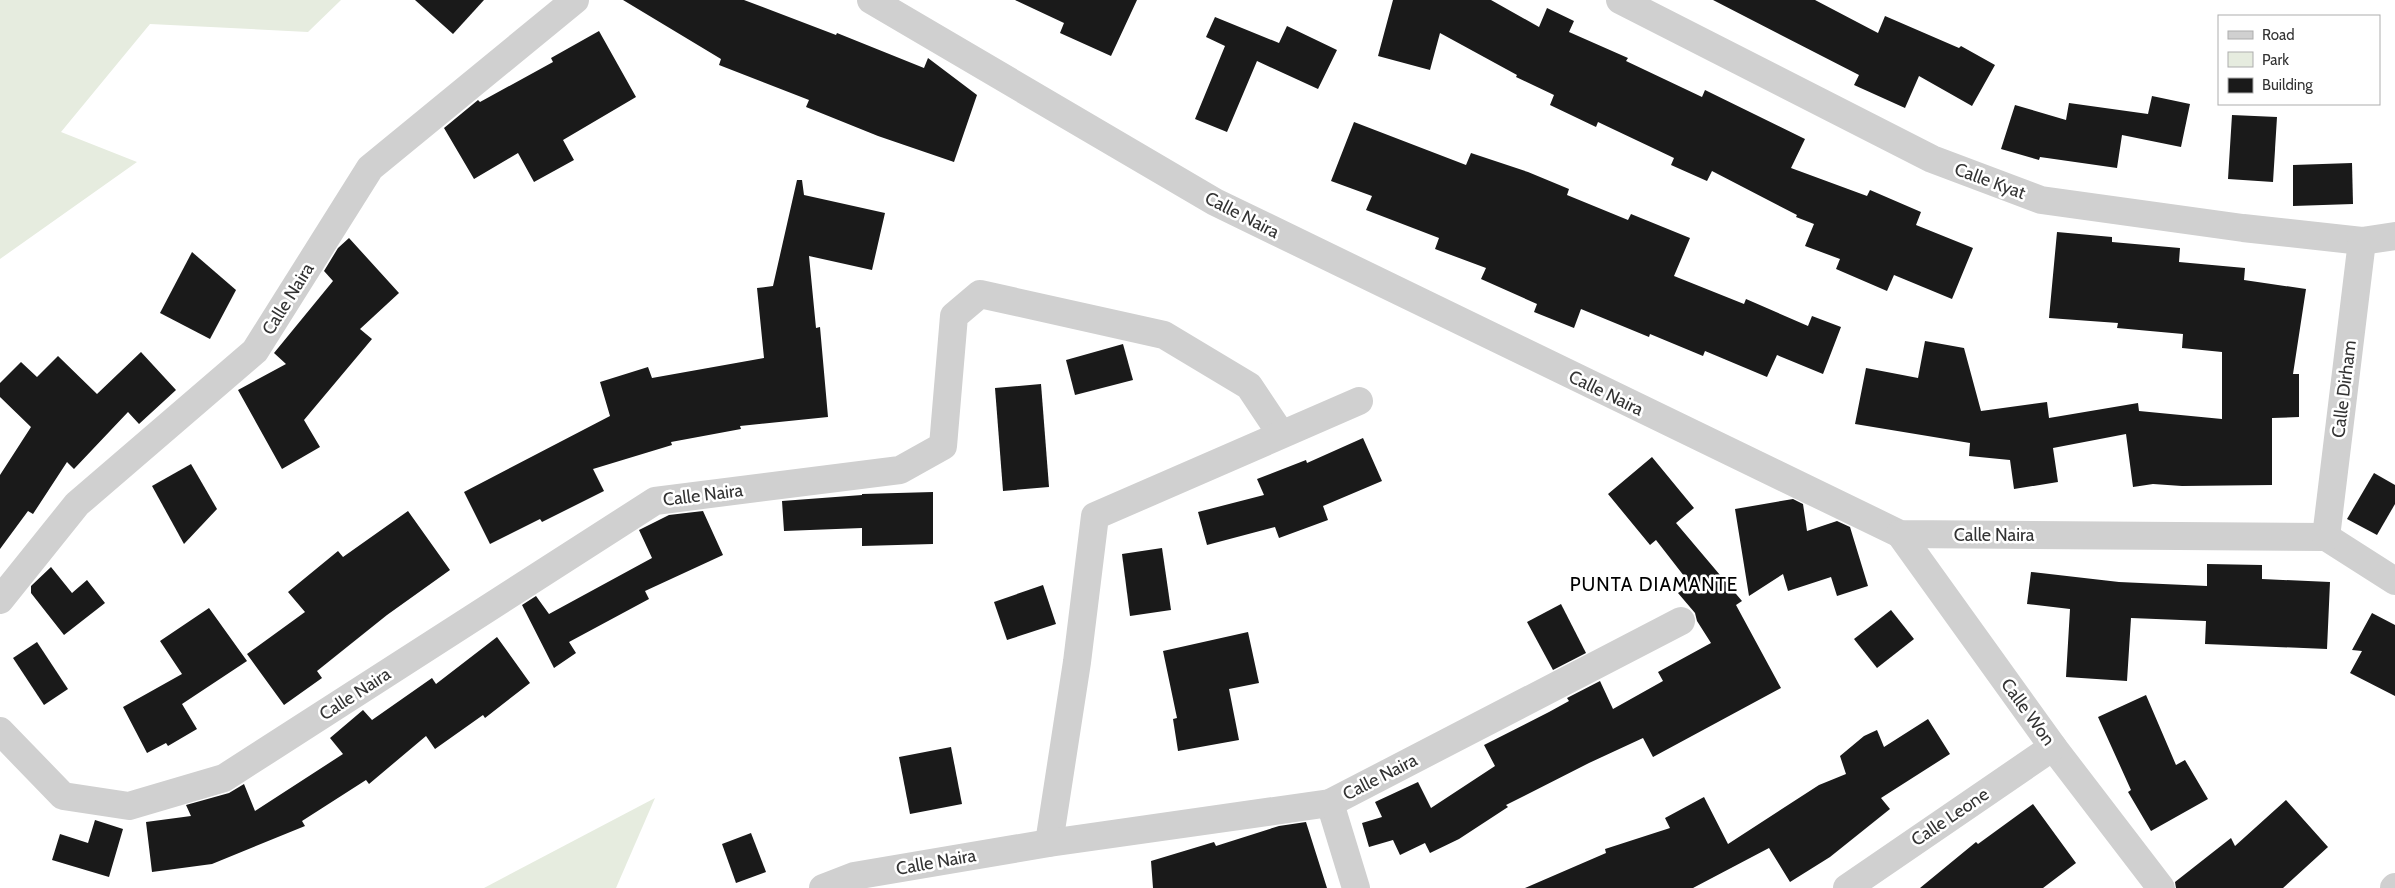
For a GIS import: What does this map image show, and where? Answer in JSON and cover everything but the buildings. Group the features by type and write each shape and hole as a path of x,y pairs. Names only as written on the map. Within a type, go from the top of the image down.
{"street":[{"name":"Calle Naira","path":"0,600 77,504 255,352 370,168 574,0"},
{"name":"Calle Naira","path":"871,0 1215,202 1900,534 2326,537"},
{"name":"Calle Kyat","path":"1620,0 1932,159 2042,200 2244,228 2362,241 2395,236"},
{"name":"Calle Dirham","path":"2326,537 2362,241"},
{"name":"Calle Naira","path":"0,731 63,796 128,806 224,778 655,500 900,470 943,446 954,316 980,294 1164,335 1249,386 1281,434"},
{"path":"1049,842 1077,662 1095,516 1359,401"},
{"name":"Calle Won","path":"1900,534 2053,747 2161,888"},
{"path":"2326,537 2395,581"},
{"name":"Calle Naira","path":"824,888 854,876 1049,842 1330,803 1681,622"},
{"name":"Calle Leone","path":"1847,888 2053,747"},
{"path":"1330,803 1356,888"}],"green space":[{"path":"0,0 341,0 308,32 150,24 61,132 137,162 0,259"},
{"path":"655,798 616,888 484,888"}],"district":[{"name":"PUNTA DIAMANTE","path":"1654,584"}]}
